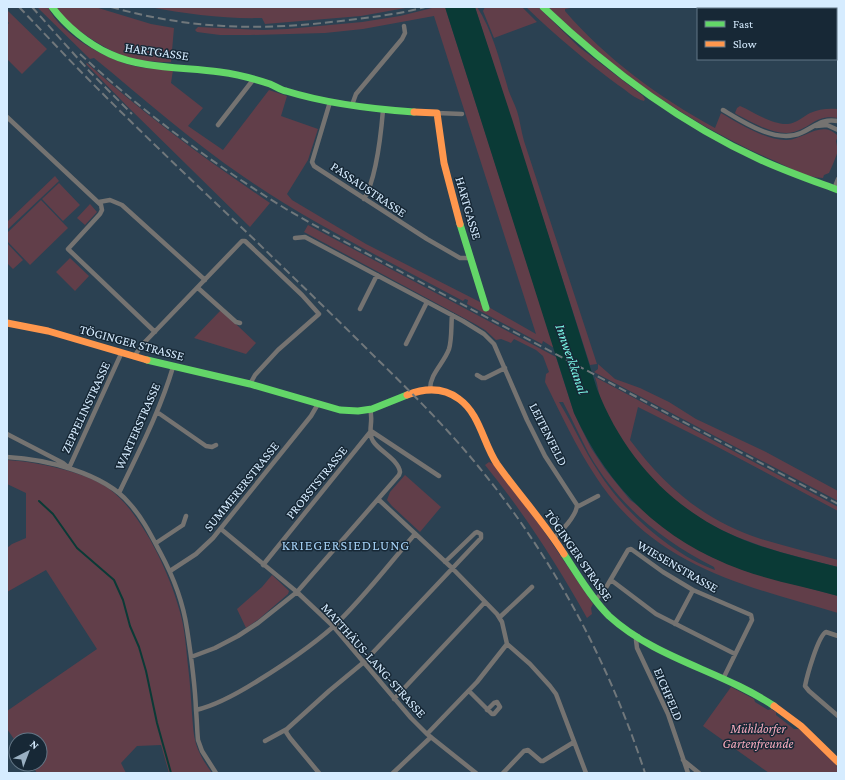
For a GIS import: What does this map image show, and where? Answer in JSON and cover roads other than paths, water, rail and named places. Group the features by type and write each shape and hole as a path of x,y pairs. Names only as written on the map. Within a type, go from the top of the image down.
{"street":[{"name":"HARTGASSE","path":"52,7 60,18 79,35 109,54 124,60 137,63 221,72 270,84 285,91 330,102 383,110 462,114"},
{"path":"543,7 584,45 629,81 661,104 711,134 741,150 797,176 836,190 838,179"},
{"path":"352,105 356,94 402,39 405,33 404,26"},
{"path":"218,124 253,80"},
{"name":"PASSAUSTRASSE","path":"330,102 312,162 314,166 402,224 460,258 470,258"},
{"path":"364,199 367,195 380,140 383,110"},
{"path":"722,110 744,122 779,136 796,135 822,121 838,121"},
{"name":"HARTGASSE","path":"437,113 444,165 470,258 486,308"},
{"path":"7,117 99,202 102,207 100,214 68,248 155,332"},
{"path":"815,126 827,125 838,130"},
{"path":"99,202 110,200 122,205 205,280"},
{"name":"LEITENFELD","path":"295,238 305,236 452,315 489,338 494,344 545,456 577,507"},
{"path":"134,357 141,346 242,241 245,240 302,295 319,314 278,350 255,375 250,384"},
{"path":"360,309 377,276"},
{"path":"198,288 236,322 240,323"},
{"path":"406,344 427,302"},
{"path":"430,389 430,384 433,377 449,348 452,315"},
{"name":"TÖGINGER STRASSE","path":"7,323 48,331 121,354 250,384 318,404 348,411 370,410 384,406 419,391 430,389 447,392 454,395 468,408 497,463 554,538 595,600 609,616 659,649 759,697 786,714 813,736 838,762"},
{"name":"ZEPPELINSTRASSE","path":"69,468 121,354"},
{"name":"WARTERSTRASSE","path":"119,493 157,412 173,367"},
{"path":"477,375 485,378 505,368"},
{"name":"SUMMERERSTRASSE","path":"170,571 196,554 221,529 307,422 318,404"},
{"path":"190,657 215,648 238,636 258,623 297,592 399,475 400,468 374,443 371,431 372,418 370,410"},
{"path":"157,412 206,446 212,447 216,445"},
{"path":"371,431 439,476"},
{"name":"PROBSTSTRASSE","path":"263,565 371,431"},
{"path":"7,434 36,448 69,468"},
{"path":"7,457 31,460 69,468 99,480 119,493 136,510 170,571 181,601 187,627 198,740 202,751 216,773"},
{"path":"554,538 563,529 577,507 598,496"},
{"path":"378,499 452,568 500,618 505,631 507,644 530,664 554,692 586,773"},
{"path":"156,544 183,525 186,516"},
{"name":"MATTHÄUS-LANG-STRASSE","path":"221,529 297,592 333,626 411,718 429,735 476,773"},
{"path":"266,741 287,731 329,691 364,662 480,538 481,536 479,533 475,533 445,562"},
{"path":"196,710 213,705 250,686 298,654 333,626 415,534"},
{"name":"WIESENSTRASSE","path":"595,600 604,591 628,550 631,549 663,572 693,590 751,615 752,620 723,679"},
{"path":"611,580 647,607 675,624 735,654"},
{"path":"500,618 532,587"},
{"path":"675,624 693,590"},
{"path":"394,699 485,602"},
{"path":"838,636 826,632 823,634 805,686 838,716"},
{"name":"EICHFELD","path":"638,636 636,640 637,648 668,714 688,773"},
{"path":"393,773 469,691 507,644"},
{"path":"469,691 488,710"},
{"path":"287,731 290,738 320,773"},
{"path":"503,773 524,751 528,750 543,761 574,742"},
{"path":"683,760 699,773"}],"water":[{"name":"Innwerkkanal","path":"445,7 475,7 597,389 608,414 622,438 637,460 674,499 719,529 767,548 838,567 838,596 778,581 742,570 713,558 687,544 663,528 641,509 621,488 604,466 574,413"}],"waterway":[{"path":"39,501 53,514 77,548 114,580 123,600 130,626 139,647 146,671 157,723 171,773"}],"railway":[{"path":"19,7 79,70 401,382 441,423 478,466 505,500 530,536 554,573 576,612 614,691 631,732 645,773"},
{"path":"32,7 90,72 132,114"},
{"path":"111,7 141,15 200,24 257,27 317,24 397,13 425,7"},
{"path":"80,54 128,96 179,136 232,174 286,209 358,249 838,504"}],"district":[{"name":"KRIEGERSIEDLUNG","path":"346,545"}],"park label":[{"name":"Mühldorfer Gartenfreunde","path":"758,736"}]}
